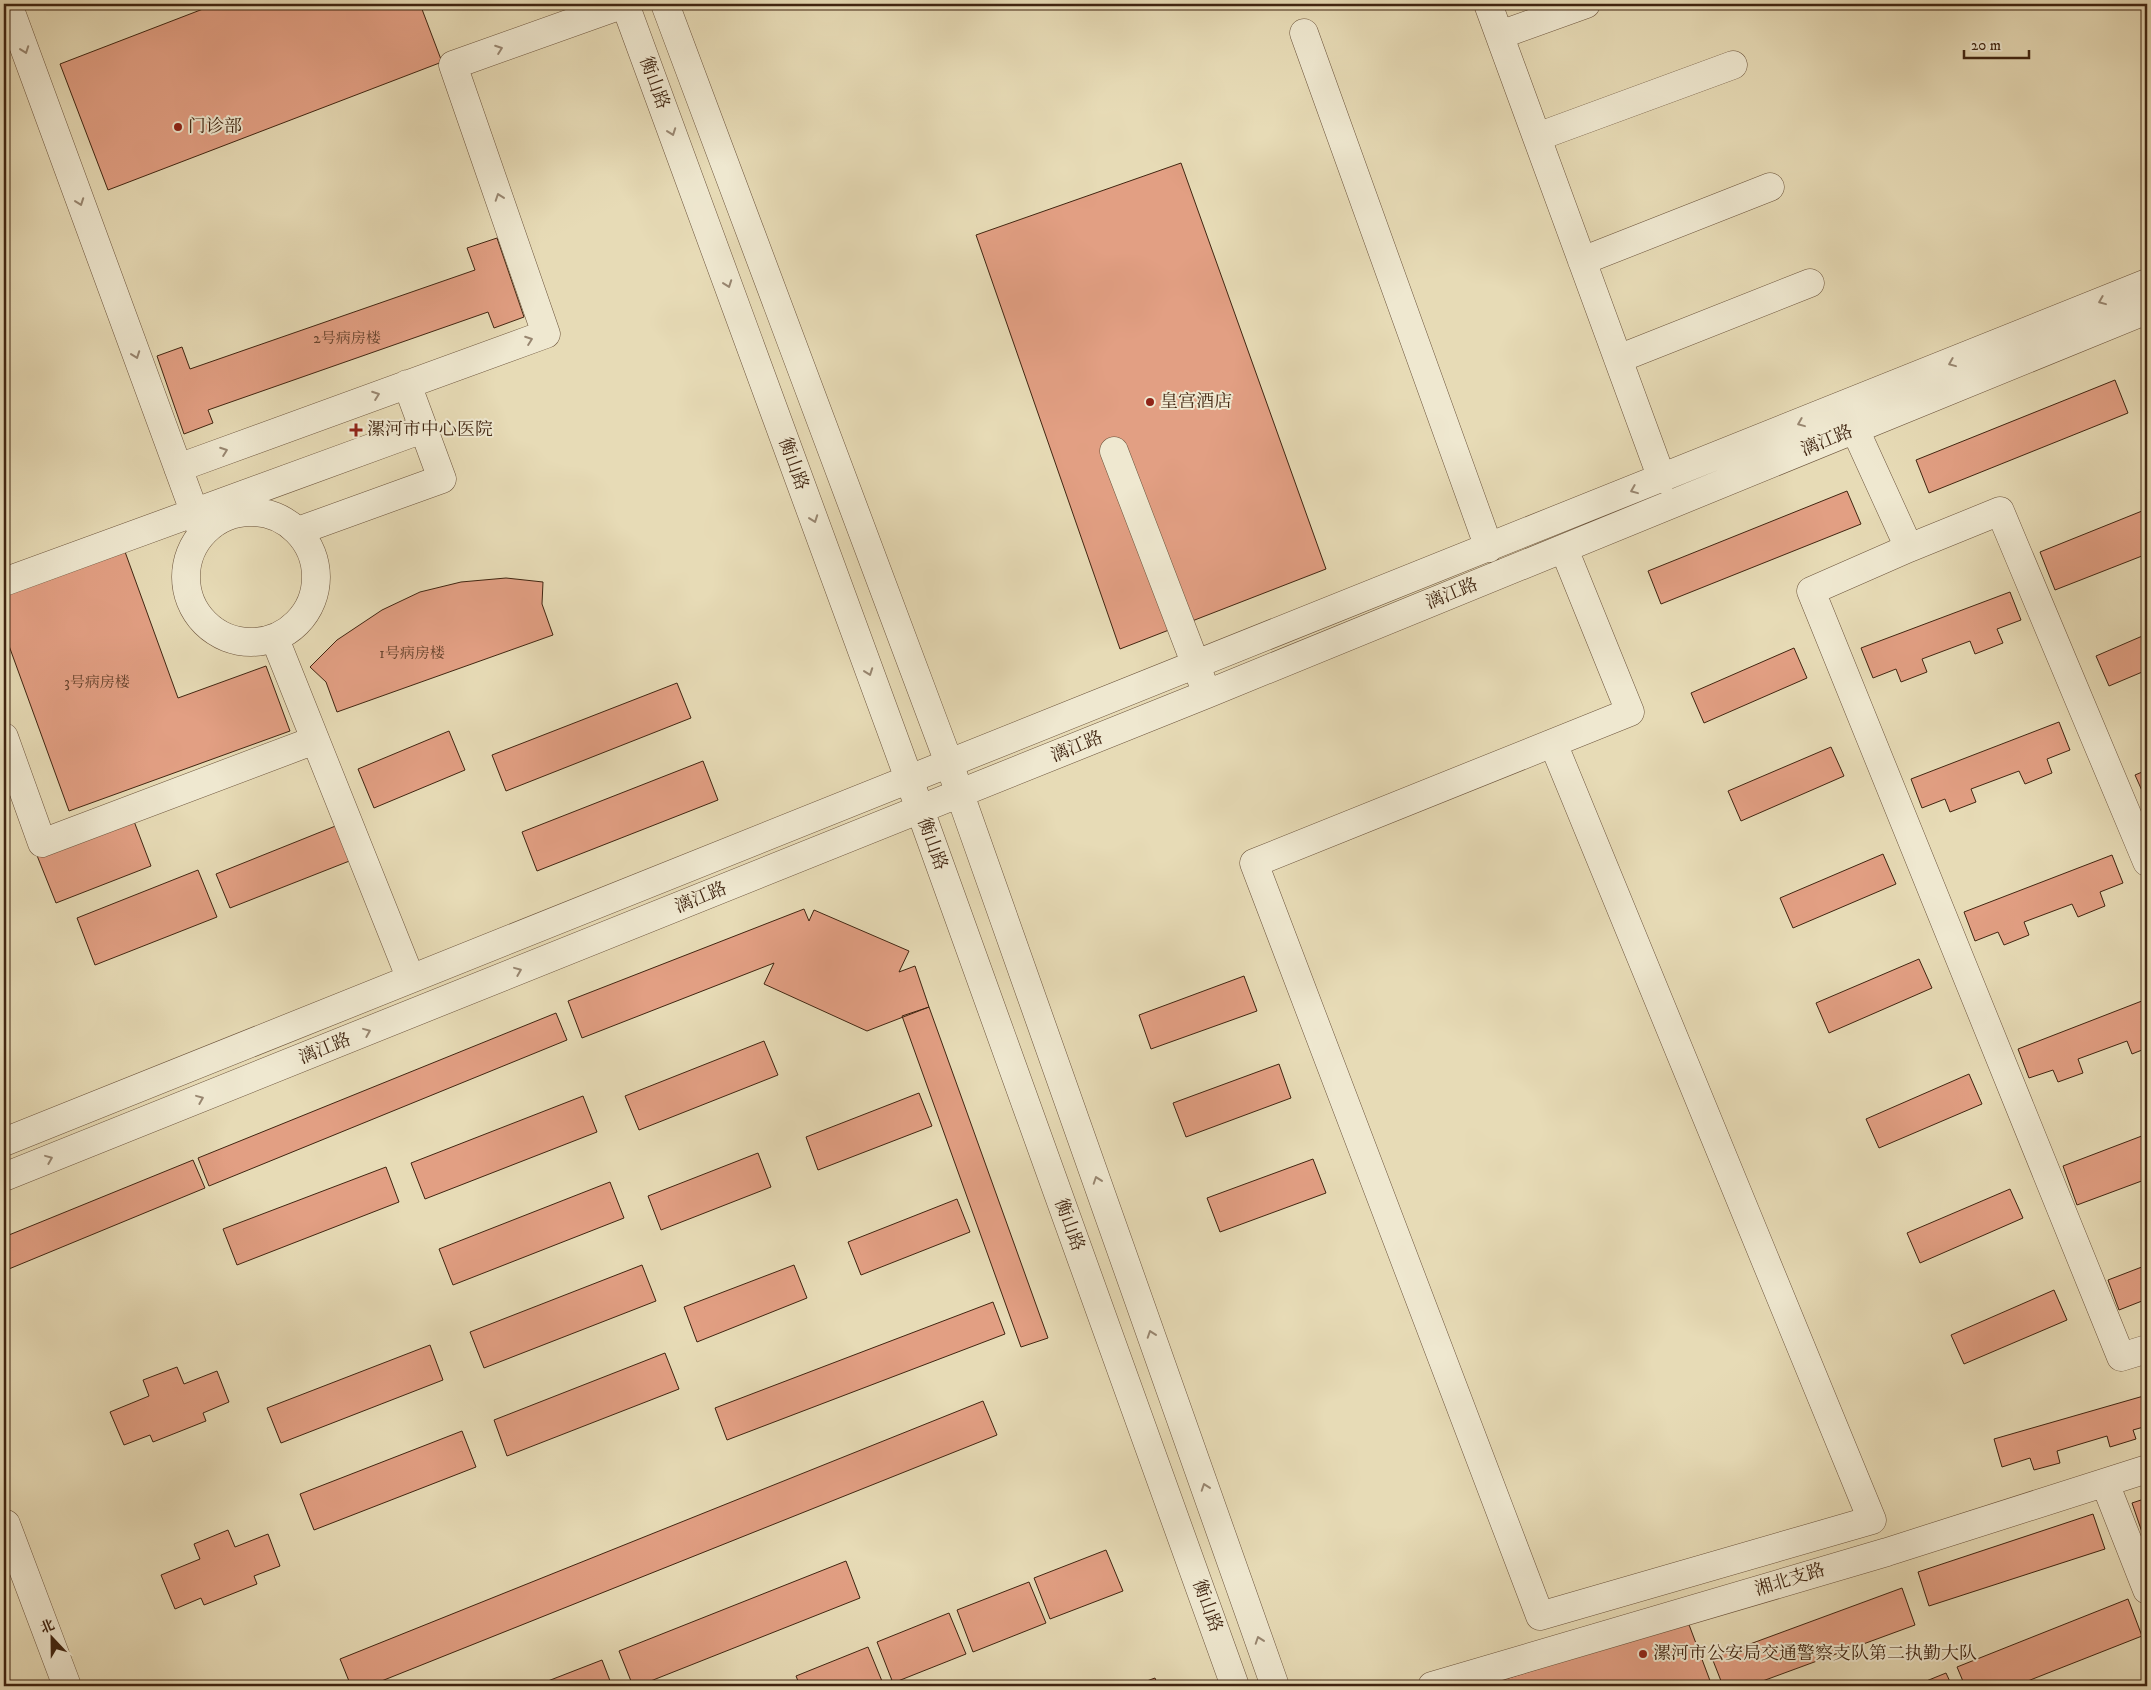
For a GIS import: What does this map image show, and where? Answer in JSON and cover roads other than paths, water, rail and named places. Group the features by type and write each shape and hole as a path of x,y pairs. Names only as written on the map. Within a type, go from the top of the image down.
{"street":[{"path":"8,4 198,522 184,573 187,595 196,615 212,631 231,640 253,643 275,638 294,627 308,610 315,591 316,569 310,549 298,531 280,518 260,512 239,512 219,520 198,522"},
{"path":"178,468 546,334 453,65 624,4"},
{"name":"衡山路","path":"624,4 909,779 1235,1686"},
{"path":"665,4 949,763 1275,1686"},
{"path":"1488,4 1662,479"},
{"path":"1500,35 1586,4"},
{"path":"1304,33 1489,548"},
{"path":"1537,138 1733,65"},
{"path":"1582,260 1770,187"},
{"path":"1618,359 1810,283"},
{"name":"漓江路","path":"4,1177 960,794 1564,549 2147,283"},
{"name":"漓江路","path":"4,1142 410,977 1662,479 1850,418 2147,310"},
{"path":"298,531 442,480 407,384"},
{"path":"1850,418 1909,548"},
{"path":"4,582 198,522 423,429"},
{"path":"1114,451 1208,694"},
{"path":"2147,862 2000,511 1811,591 2120,1357 2147,1349"},
{"path":"1553,743 1872,1520 1540,1616 1254,863 1630,712 1564,549"},
{"path":"275,638 410,977"},
{"path":"4,737 42,843 315,740"},
{"name":"湘北支路","path":"1432,1686 1877,1554 2147,1469"},
{"path":"2105,1483 2147,1590"},
{"path":"6,1524 67,1686"}],"place":[{"name":"门诊部","path":"178,127"},
{"name":"皇宫酒店","path":"1150,402"},
{"name":"漯河市中心医院","path":"356,430"},
{"name":"漯河市公安局交通警察支队第二执勤大队","path":"1643,1654"}]}
